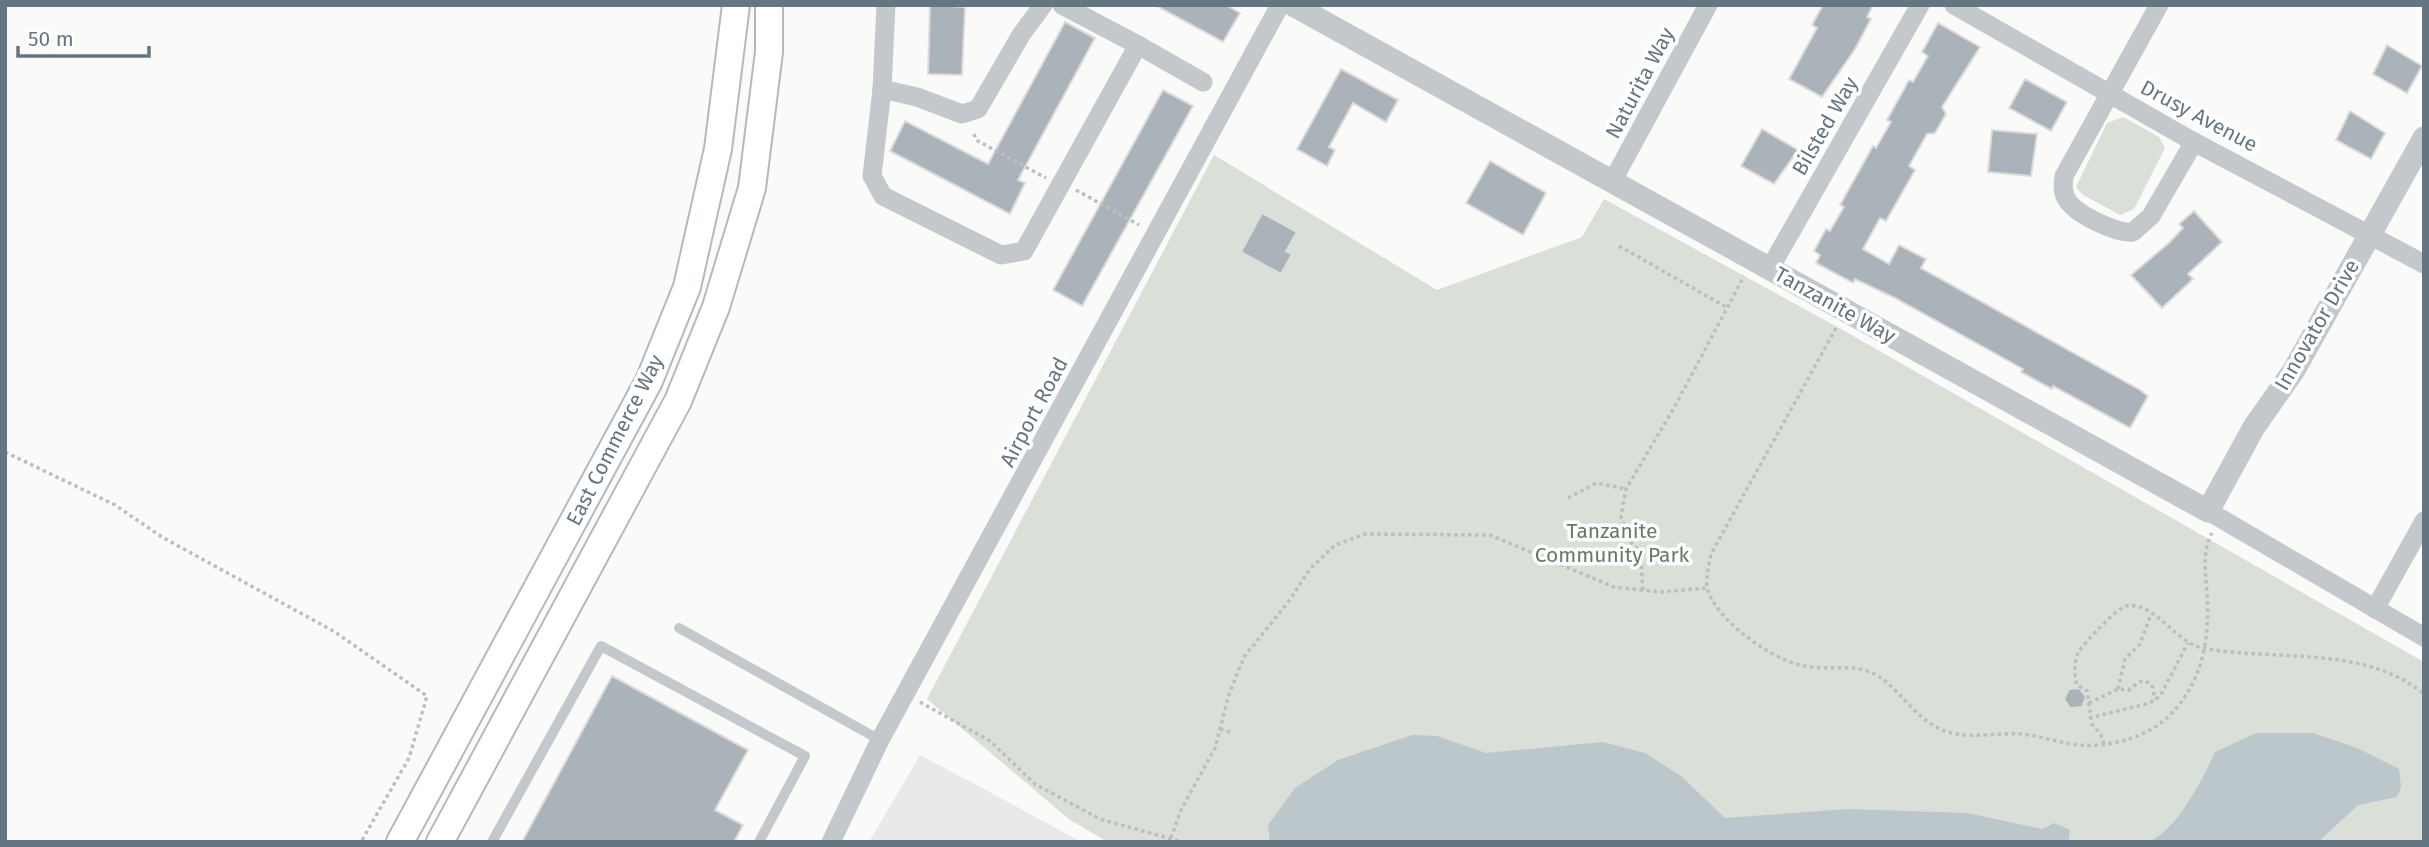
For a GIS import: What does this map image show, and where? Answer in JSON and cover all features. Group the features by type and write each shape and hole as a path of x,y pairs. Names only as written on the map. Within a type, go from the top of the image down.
{"main road":[{"name":"East Commerce Way","path":"400,842 649,381 682,299 718,149 736,5"},
{"name":"East Commerce Way","path":"440,842 672,413 716,307 752,188 769,52 769,5"}],"street":[{"path":"886,5 882,89 872,176 883,197 1002,255 1024,251 1139,45"},
{"path":"1062,5 1203,82"},
{"name":"Airport Road","path":"831,842 880,740 1280,5"},
{"name":"Tanzanite Way","path":"1293,5 1846,311 2210,522 2424,636"},
{"name":"Naturita Way","path":"1612,182 1708,5"},
{"name":"Bilsted Way","path":"1769,270 1920,5"},
{"name":"Drusy Avenue","path":"1954,5 2194,142 2424,264"},
{"path":"2159,5 2064,176 2066,200 2117,232 2133,232 2144,226 2151,216 2194,142"},
{"path":"882,89 917,97 962,114 978,109 1040,6"},
{"name":"Innovator Drive","path":"2210,522 2254,427 2294,370 2424,138"},
{"path":"2375,608 2424,521"}],"lane":[{"path":"679,628 880,740"},
{"path":"492,842 601,646 805,756 759,842"}],"path":[{"path":"974,134 976,140 1054,182"},
{"path":"1071,188 1139,225"},
{"path":"1619,246 1728,308"},
{"path":"1643,590 1640,552 1630,541 1621,517 1626,489 1745,273"},
{"path":"1846,311 1711,554 1707,588 1721,612 1747,637 1778,658 1809,667 1854,667 1878,676 1939,729 1967,734 2022,734 2081,745 2104,744 2141,734 2168,717 2187,693 2206,649 2208,621 2204,559 2210,522"},
{"path":"5,452 115,505 162,537 335,632 428,696 409,758 361,842"},
{"path":"1568,498 1596,482 1626,489"},
{"path":"1171,838 1181,810 1215,748 1244,657 1259,634 1289,601 1310,569 1335,545 1365,534 1490,536 1584,577 1614,587 1643,590 1707,588"},
{"path":"2104,744 2090,718 2087,691 2077,685 2075,663 2082,647 2118,608 2136,606 2152,613 2189,643 2206,649 2326,658 2396,677 2424,694"},
{"path":"2118,689 2125,659 2140,644 2152,613"},
{"path":"2090,718 2155,700 2164,691 2189,643"},
{"path":"2089,703 2118,689 2129,690 2138,681 2144,680 2152,685 2155,700"},
{"path":"906,694 990,741 1035,784 1100,819 1115,826 1182,842"},
{"path":"1220,729 1233,733"}],"shaded area":[{"path":"2256,733 2313,733 2357,748 2399,769 2401,787 2397,797 2358,805 2318,842 2149,842 2170,826 2179,815 2196,790 2215,752"},
{"path":"1412,735 1437,736 1486,753 1603,742 1645,753 1681,776 1725,818 1848,809 1967,813 2042,829 2054,823 2070,830 2068,842 1270,842 1268,825 1295,788 1338,760"},
{"path":"920,755 1012,804 1081,842 869,842"}],"green space":[{"path":"2123,117 2159,137 2165,148 2134,209 2120,215 2083,195 2076,187 2107,123"},
{"name":"Tanzanite Community Park","path":"1214,155 1437,290 1582,237 1604,199 1841,329 2424,662 2424,842 1108,842 1070,820 927,699"}],"building":[{"path":"930,5 965,7 962,75 928,74"},
{"path":"1155,5 1226,5 1240,13 1223,42"},
{"path":"1823,5 1873,5 1867,17 1871,19 1855,49 1822,97 1789,79 1817,28 1812,25"},
{"path":"1065,22 1095,38 1018,180 1025,183 1010,214 890,151 905,121 988,164"},
{"path":"1938,23 1980,47 1942,107 1946,114 1935,133 1927,134 1909,166 1915,170 1886,221 1880,218 1863,249 1889,264 1899,245 1926,259 1921,268 2140,390 2148,396 2130,428 2053,386 2052,389 2021,372 2023,369 1895,298 1855,279 1853,283 1816,263 1820,255 1814,251 1826,229 1830,231 1844,207 1840,205 1873,146 1876,148 1891,122 1887,120 1909,80 1913,82 1928,56 1922,52"},
{"path":"2387,45 2422,66 2407,93 2373,74"},
{"path":"1341,69 1398,100 1386,122 1353,103 1329,147 1335,150 1327,166 1297,149"},
{"path":"2025,79 2067,102 2051,131 2009,108"},
{"path":"1163,90 1193,106 1082,306 1053,290"},
{"path":"2350,111 2385,133 2371,159 2336,140"},
{"path":"1762,129 1798,150 1774,184 1741,166"},
{"path":"1992,130 2037,134 2031,176 1988,172"},
{"path":"1490,161 1546,193 1523,235 1466,203"},
{"path":"2194,211 2222,242 2188,274 2193,279 2162,308 2131,275 2169,243 2183,228 2179,224"},
{"path":"1262,213 1297,232 1286,251 1292,254 1281,274 1241,252"},
{"path":"612,676 748,750 715,810 743,825 734,842 522,842"},
{"path":"2079,688 2086,697 2082,707 2070,708 2064,699 2069,689"}]}
